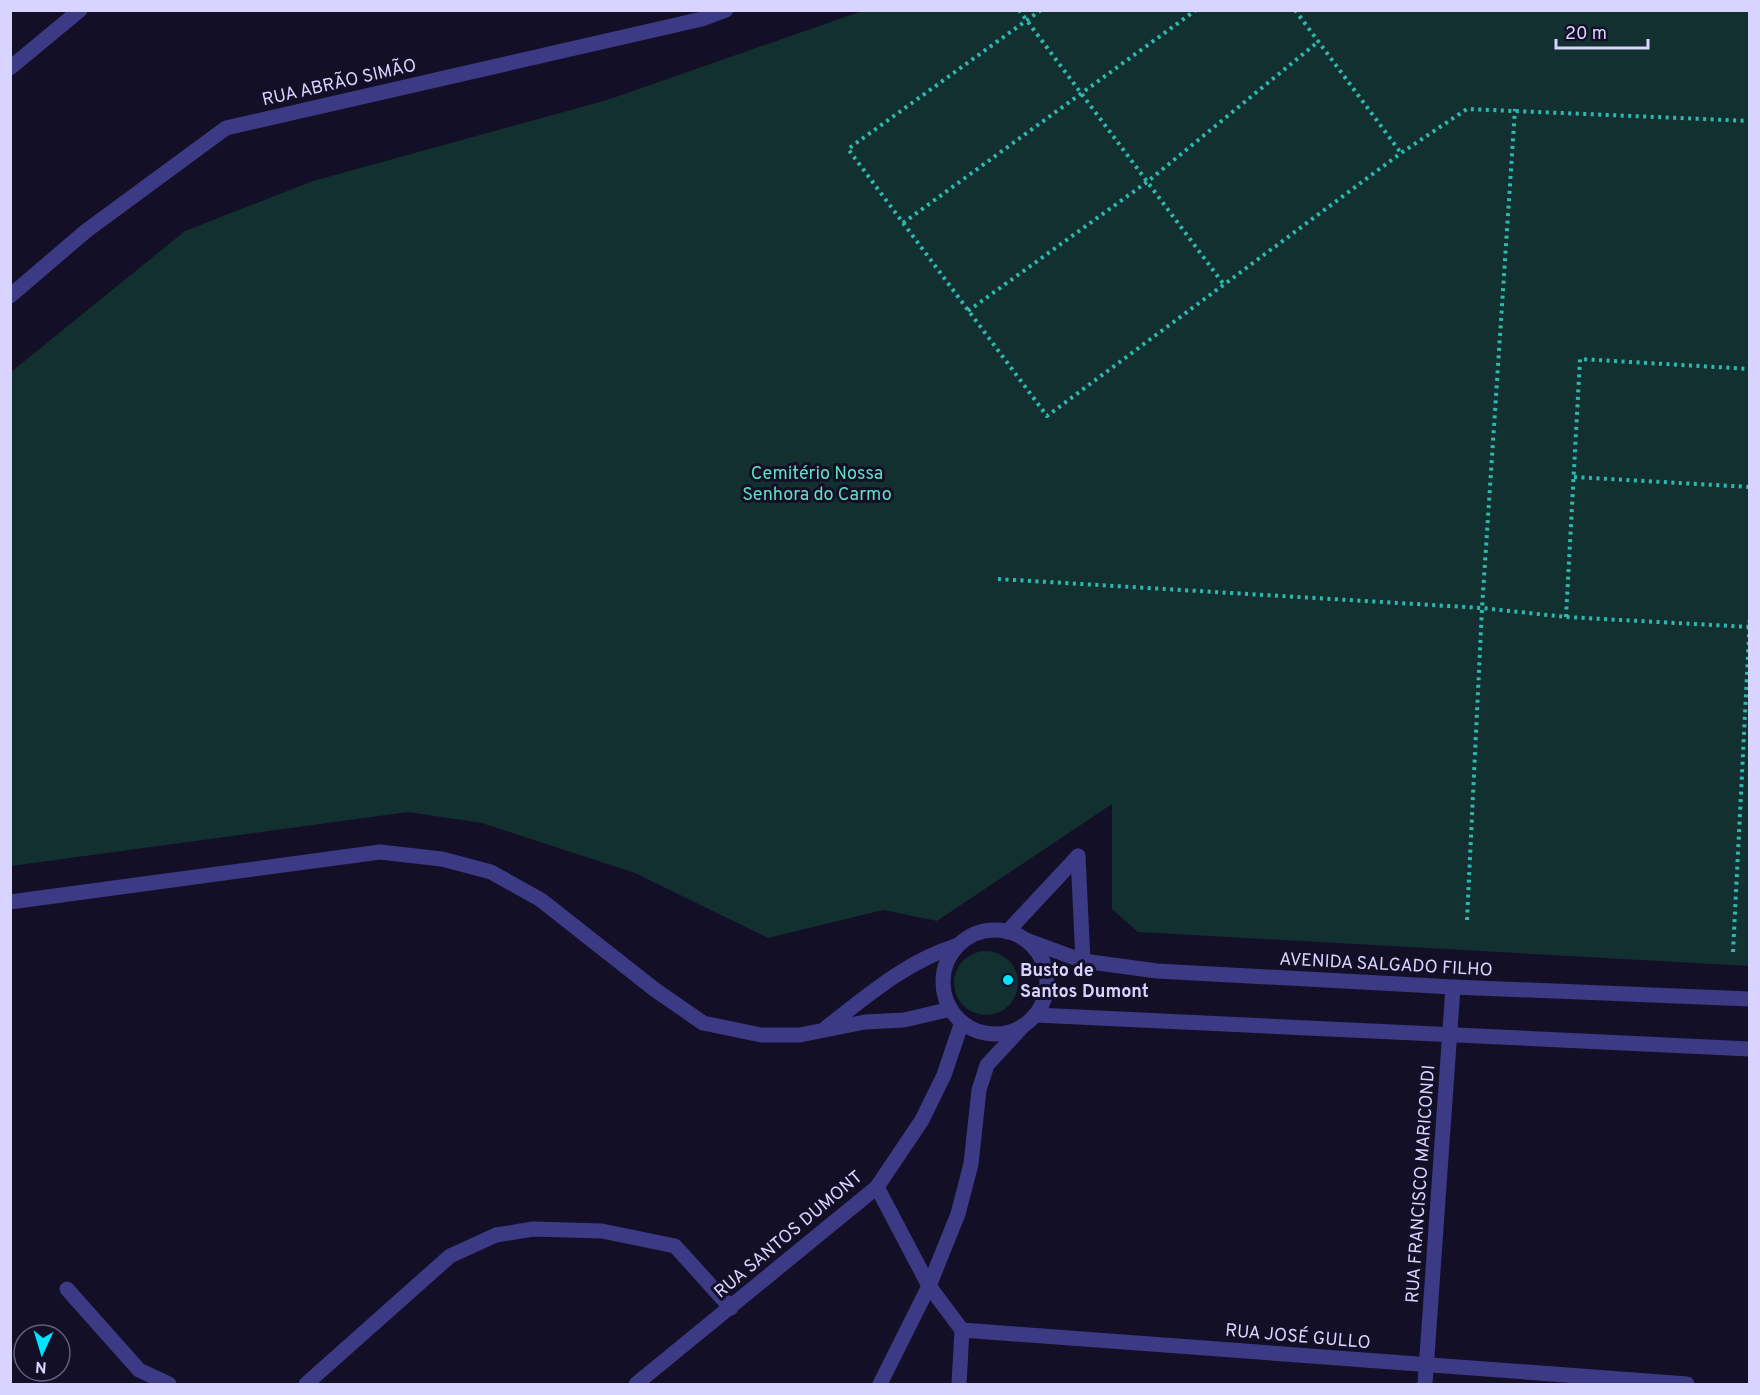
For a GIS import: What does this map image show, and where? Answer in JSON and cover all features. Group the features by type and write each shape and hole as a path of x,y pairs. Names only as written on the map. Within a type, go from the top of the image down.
{"street":[{"path":"10,68 80,10"},
{"name":"RUA ABRÃO SIMÃO","path":"10,296 86,231 226,128 702,19 726,10"},
{"path":"10,902 380,852 442,859 491,872 541,900 654,989 703,1023 761,1035 800,1035 865,1022 904,1020 951,1009"},
{"path":"1007,932 1078,856 1083,961"},
{"path":"825,1029 881,986 931,954 956,946 977,933 992,930 1007,932 1026,940 1038,952 1045,967 1047,984 1044,1000 1036,1015 987,1065 979,1089 971,1164 958,1214 929,1286 880,1384"},
{"name":"AVENIDA SALGADO FILHO","path":"1026,940 1083,961 1157,971 1453,987 1749,999"},
{"path":"956,946 946,965 943,980 945,996 951,1009 962,1022 976,1030 992,1034 1008,1032 1023,1026"},
{"name":"RUA FRANCISCO MARICONDI","path":"1425,1384 1452,1034 1453,987"},
{"path":"1036,1015 1749,1049"},
{"name":"RUA SANTOS DUMONT","path":"636,1384 877,1187 922,1120 944,1075 962,1022"},
{"path":"877,1187 929,1286 962,1330 959,1384"},
{"path":"306,1384 450,1256 496,1235 533,1229 602,1231 675,1246 731,1308"},
{"path":"67,1289 139,1370 169,1384"},
{"name":"RUA JOSÉ GULLO","path":"962,1330 1687,1384"}],"path":[{"path":"1018,10 1225,286"},
{"path":"1041,10 848,149 1047,416 1225,286 1401,153 1467,109 1749,120"},
{"path":"903,223 1082,96 1196,10"},
{"path":"1295,10 1401,153"},
{"path":"968,311 1147,182 1319,41"},
{"path":"1467,920 1482,608 1515,110"},
{"path":"1566,617 1580,359 1749,369"},
{"path":"1574,477 1749,487"},
{"path":"998,579 1482,608 1566,617 1749,627"},
{"path":"1733,952 1749,615"}],"green space":[{"name":"Cemitério Nossa Senhora do Carmo","path":"862,11 1749,11 1749,966 1138,932 1112,909 1112,804 937,921 883,910 768,938 635,873 482,823 408,812 11,866 11,372 185,231 313,181 607,100"},
{"path":"986,951 998,953 1009,960 1016,971 1018,983 1016,995 1009,1006 998,1013 986,1015 974,1013 963,1006 956,995 954,983 956,971 963,960 974,953"}],"place":[{"name":"Busto de Santos Dumont","path":"1008,980"}]}
